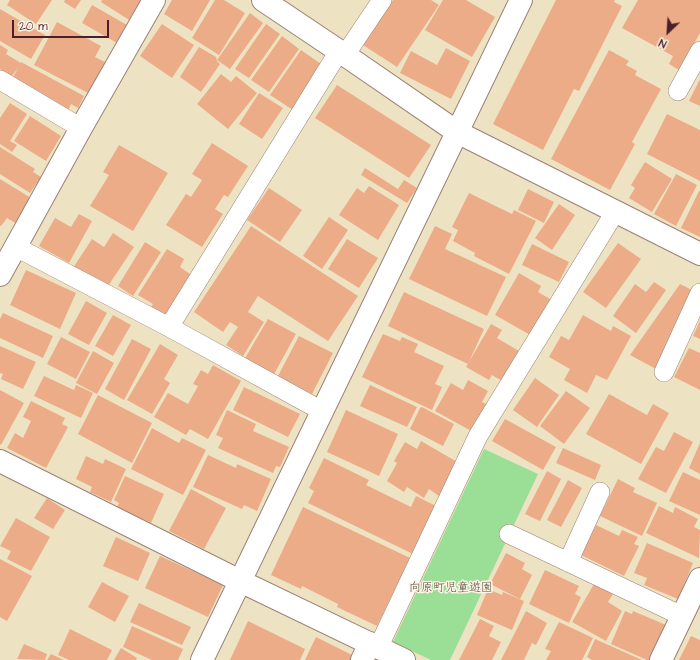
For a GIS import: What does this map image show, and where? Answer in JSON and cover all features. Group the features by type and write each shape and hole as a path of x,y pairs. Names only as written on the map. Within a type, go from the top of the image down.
{"street":[{"path":"0,276 81,128 154,0"},
{"path":"263,0 457,132 700,254"},
{"path":"202,660 521,0"},
{"path":"0,461 219,570 370,650 404,660"},
{"path":"661,660 700,579"}],"lane":[{"path":"169,327 342,53 382,0"},
{"path":"678,91 700,52"},
{"path":"0,80 81,128"},
{"path":"370,650 478,436 615,212"},
{"path":"16,247 169,327 322,411"},
{"path":"664,372 700,293"},
{"path":"568,562 600,492"},
{"path":"509,534 682,616"}],"green space":[{"name":"向原町児童遊園","path":"484,449 538,474 450,660 431,660 393,642"}],"building":[{"path":"10,0 52,0 36,24 7,5"},
{"path":"65,0 81,0 75,9 64,2"},
{"path":"102,0 141,0 129,20 101,2"},
{"path":"172,0 210,0 192,31 164,14"},
{"path":"215,0 224,0 245,13 219,55 192,38"},
{"path":"393,0 431,0 439,5 397,67 363,45"},
{"path":"443,0 466,0 495,17 472,57 425,30"},
{"path":"556,0 615,0 614,2 622,6 579,91 574,89 543,150 493,124"},
{"path":"638,0 700,0 700,33 679,70 669,64 673,56 622,28"},
{"path":"92,5 127,25 117,43 82,23"},
{"path":"0,9 45,35 31,59 0,41"},
{"path":"250,13 263,23 230,69 217,60"},
{"path":"57,22 101,46 95,57 107,63 90,94 34,65"},
{"path":"162,24 194,45 172,78 140,56"},
{"path":"266,24 280,34 249,78 235,69"},
{"path":"282,36 299,49 269,92 251,80"},
{"path":"0,45 8,50 6,54 84,96 78,108 71,104 68,111 11,81 18,68 12,76 0,69"},
{"path":"199,47 216,57 220,64 201,92 180,77"},
{"path":"446,48 470,61 451,99 400,73 411,51 437,65"},
{"path":"301,50 324,66 293,110 270,95"},
{"path":"609,50 629,61 626,65 637,71 635,75 661,89 632,142 635,144 610,190 551,159"},
{"path":"221,74 231,82 236,76 257,93 228,129 197,104"},
{"path":"700,79 700,106 689,101"},
{"path":"337,85 431,145 409,178 315,118"},
{"path":"259,93 283,108 262,139 239,124"},
{"path":"10,103 27,114 10,141 17,145 12,152 0,144 0,118"},
{"path":"667,114 700,130 700,181 647,154"},
{"path":"30,116 61,136 46,161 14,141"},
{"path":"212,143 248,166 228,197 224,195 215,209 223,214 202,247 166,225 186,194 191,197 202,180 192,174"},
{"path":"119,145 168,173 133,231 90,206 109,175 103,172"},
{"path":"0,147 35,169 33,172 41,177 30,193 0,174"},
{"path":"645,162 672,179 652,212 629,198 635,188 631,185"},
{"path":"365,168 398,189 404,180 417,188 407,203 361,175"},
{"path":"676,174 697,185 676,226 654,214"},
{"path":"0,179 36,201 20,226 7,218 0,226"},
{"path":"369,186 399,205 378,240 339,215 357,188 364,193"},
{"path":"269,188 302,210 280,242 247,220"},
{"path":"528,189 554,202 544,223 518,210"},
{"path":"700,191 700,237 681,228"},
{"path":"469,193 512,214 514,210 536,221 509,274 474,256 475,253 453,241 458,230 452,227"},
{"path":"559,204 575,215 552,250 535,238"},
{"path":"79,214 92,221 69,263 39,246 55,218 71,227"},
{"path":"329,217 348,230 322,269 303,256"},
{"path":"251,226 358,296 328,341 258,296 248,312 264,322 243,356 226,345 238,327 230,322 223,332 194,312"},
{"path":"435,226 452,234 445,249 506,277 487,316 409,279"},
{"path":"113,233 134,247 106,289 73,268 92,239 104,247"},
{"path":"347,239 378,258 359,288 328,269"},
{"path":"145,242 161,252 133,296 118,286"},
{"path":"618,243 641,259 606,308 583,292"},
{"path":"532,244 569,262 559,282 522,265"},
{"path":"167,249 184,259 180,267 196,278 171,319 149,310 153,304 138,295"},
{"path":"26,270 76,293 60,329 10,305"},
{"path":"519,273 541,286 538,292 552,300 532,336 495,315"},
{"path":"654,282 666,290 636,333 613,316 635,284 646,292"},
{"path":"680,284 696,292 656,369 630,355"},
{"path":"404,292 484,329 468,364 388,326"},
{"path":"86,301 107,313 89,345 68,334"},
{"path":"3,313 53,336 43,358 0,338 0,319"},
{"path":"113,315 131,325 113,356 95,346"},
{"path":"583,315 611,331 613,326 631,336 607,380 596,375 587,393 564,380 570,369 549,357 561,336 569,340"},
{"path":"268,319 296,334 273,376 244,360"},
{"path":"700,321 700,339 693,336"},
{"path":"491,324 502,330 497,338 519,351 502,381 492,375 489,380 466,367"},
{"path":"383,334 400,341 402,337 418,344 414,352 444,366 435,384 442,387 432,410 362,377"},
{"path":"299,336 333,353 312,394 278,376"},
{"path":"61,337 90,352 76,379 47,364"},
{"path":"132,339 151,349 124,400 105,389"},
{"path":"160,344 178,355 164,379 170,383 152,414 127,400"},
{"path":"0,346 36,362 23,389 1,379 3,374 0,373"},
{"path":"689,348 700,353 700,390 674,377"},
{"path":"93,351 114,363 97,394 76,383"},
{"path":"213,365 241,381 208,439 190,429 186,435 154,417 168,393 188,404 198,386 193,384 201,370 208,374"},
{"path":"44,376 74,390 76,385 93,393 81,418 34,396"},
{"path":"535,378 559,395 537,427 513,410"},
{"path":"468,380 488,391 482,402 490,406 475,433 435,411 451,383 463,390"},
{"path":"370,385 417,407 407,427 360,406"},
{"path":"244,387 300,414 288,437 233,410"},
{"path":"0,390 24,403 1,445 0,444"},
{"path":"566,391 590,408 564,444 540,426"},
{"path":"609,394 647,415 653,404 669,413 641,464 586,434"},
{"path":"98,395 152,423 132,463 78,434"},
{"path":"31,401 65,418 62,424 68,427 46,468 7,448 15,433 23,438 31,421 23,417"},
{"path":"422,407 454,424 443,446 410,429 420,408"},
{"path":"227,410 256,424 253,431 289,447 280,467 276,466 273,473 218,448 223,438 216,435"},
{"path":"346,410 398,434 379,476 327,452"},
{"path":"505,419 556,447 543,470 492,441"},
{"path":"152,428 179,443 182,438 206,450 183,495 131,469"},
{"path":"674,432 693,442 666,493 638,479 656,447 664,451"},
{"path":"421,441 459,463 439,496 429,489 424,498 407,487 404,492 387,481 397,463 394,461 405,442 417,449"},
{"path":"700,443 700,474 689,468"},
{"path":"563,448 601,465 595,480 556,463"},
{"path":"208,455 236,468 237,464 271,479 257,511 244,505 242,509 193,487"},
{"path":"86,456 103,464 105,459 126,469 111,502 90,492 92,487 76,479"},
{"path":"324,458 369,480 366,485 411,507 416,496 438,507 415,555 308,503 314,491 309,488"},
{"path":"547,471 561,479 540,521 525,514"},
{"path":"683,472 700,480 700,515 669,501"},
{"path":"125,476 164,494 151,523 117,507 119,503 114,500"},
{"path":"618,479 635,488 633,492 657,503 642,536 600,516"},
{"path":"568,480 582,488 561,527 547,520"},
{"path":"191,489 226,508 204,549 169,531"},
{"path":"47,498 65,510 53,529 34,518"},
{"path":"659,506 673,513 675,507 698,519 694,527 700,530 699,558 646,533"},
{"path":"303,507 410,558 377,626 337,607 338,604 302,586 301,589 271,575"},
{"path":"16,518 50,537 31,571 7,559 11,551 0,546"},
{"path":"596,525 619,536 622,530 638,537 634,544 639,546 624,576 581,555"},
{"path":"116,537 150,553 138,581 103,566"},
{"path":"647,543 693,563 678,599 644,585 647,578 634,573"},
{"path":"506,553 525,563 522,569 532,575 520,599 490,584"},
{"path":"160,556 223,585 208,617 145,588"},
{"path":"0,559 32,576 7,621 0,617"},
{"path":"545,570 579,586 575,594 581,597 569,623 529,604"},
{"path":"102,582 129,596 115,622 88,607"},
{"path":"594,584 613,594 608,602 622,611 606,641 572,622"},
{"path":"488,589 502,595 503,592 524,601 512,630 477,615"},
{"path":"139,603 191,627 182,645 130,622"},
{"path":"526,611 547,623 536,645 532,643 524,660 501,660"},
{"path":"625,611 632,614 633,611 666,625 650,660 611,644"},
{"path":"480,619 494,626 489,636 501,642 492,660 459,660"},
{"path":"248,621 305,649 300,660 230,660"},
{"path":"559,622 593,638 582,660 546,660 551,651 545,649"},
{"path":"132,626 183,649 178,660 152,660 123,647"},
{"path":"70,629 112,650 107,660 69,660 58,655"},
{"path":"691,636 700,640 700,660 679,660"},
{"path":"316,637 354,656 352,660 305,660"},
{"path":"595,639 642,660 592,660 587,657"},
{"path":"24,644 47,654 45,660 17,659"},
{"path":"121,648 137,658 136,660 114,660"},
{"path":"51,654 64,660 47,660"}]}
